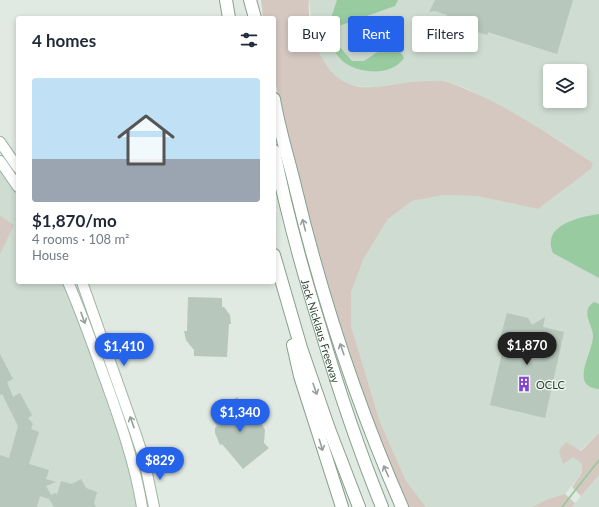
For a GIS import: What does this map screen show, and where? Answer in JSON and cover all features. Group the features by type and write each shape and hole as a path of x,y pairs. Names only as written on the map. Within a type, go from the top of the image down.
{"highway":[{"path":"226,0 229,16"},
{"path":"249,0 251,16"},
{"path":"249,0 254,16"},
{"path":"276,107 309,245 332,320 379,455 402,507"},
{"name":"Jack Nicklaus Freeway","path":"276,162 280,183 305,278 337,384 367,470 382,507"},
{"name":"Jack Nicklaus Freeway","path":"276,263 301,348 328,430 359,507"},
{"path":"276,265 300,376 342,507"}],"main road":[{"path":"0,142 16,165"},
{"path":"0,161 16,184"},
{"path":"69,284 81,313 125,435 133,463 142,507"},
{"path":"83,284 144,459 154,507"}],"shaded area":[{"path":"261,0 309,0 310,16 288,16 288,52 319,52 332,72 343,81 355,86 369,87 413,82 447,82 484,97 503,107 541,129 593,163 591,169 538,209 477,196 444,195 412,201 388,219 364,258 351,292 351,326 380,422 406,481 426,507 406,507 363,401 324,281 297,184 276,85 276,16 263,16"},
{"path":"309,0 599,0 599,433 573,457 582,464 582,473 565,494 548,499 532,507 426,507 406,481 380,422 351,326 351,292 364,258 388,219 412,201 444,195 477,196 538,209 591,169 593,163 551,135 468,89 444,81 420,81 373,87 351,86 339,80 325,64 319,52 340,52 340,16 311,16"},
{"path":"337,0 398,0 395,6 367,16 348,16 348,23 340,26 340,16 332,16"},
{"path":"340,47 352,61 364,61 378,52 400,52 404,58 399,64 392,68 376,71 368,71 352,67 341,59 336,52 340,52"},
{"path":"0,161 16,184 16,284 69,284 79,306 142,507 0,507"},
{"path":"599,214 599,278 553,253 551,243 552,236 557,229 564,224 582,217"},
{"path":"0,216 14,225 0,254"},
{"path":"594,302 599,304 599,389 590,387 585,382 584,375 593,335 587,313 588,309"},
{"path":"599,433 599,475 581,496 572,487 582,473 582,464 573,457 563,464 559,451 566,442 581,451"},
{"path":"599,475 599,507 572,507 594,481"},
{"path":"565,494 575,503 572,507 532,507 548,499"}],"building":[{"path":"435,0 573,0 557,54 488,32 487,35 478,32 478,16 446,16 447,15 435,11 429,12"},
{"path":"188,297 222,298 222,307 224,307 230,315 231,324 229,324 227,357 194,356 194,350 186,340 184,331 187,331"},
{"name":"OCLC","path":"507,313 528,318 532,325 545,317 543,327 564,332 545,418 490,405 505,341 501,335"},
{"path":"0,354 13,379 7,382 13,397 20,393 32,415 28,418 33,424 31,429 39,432 29,464 49,470 46,479 56,482 46,486 51,495 56,493 57,495 61,481 72,484 81,479 86,488 97,492 94,503 96,507 54,507 49,499 40,496 37,507 0,507 0,455 9,458 18,426 2,394 0,395"},
{"path":"237,397 259,423 261,422 265,430 264,443 269,448 243,469 222,444 220,445 215,433 215,428 217,426 212,419"}],"waterway":[{"path":"562,507 599,460"}],"place":[{"name":"OCLC","path":"524,384"}]}
